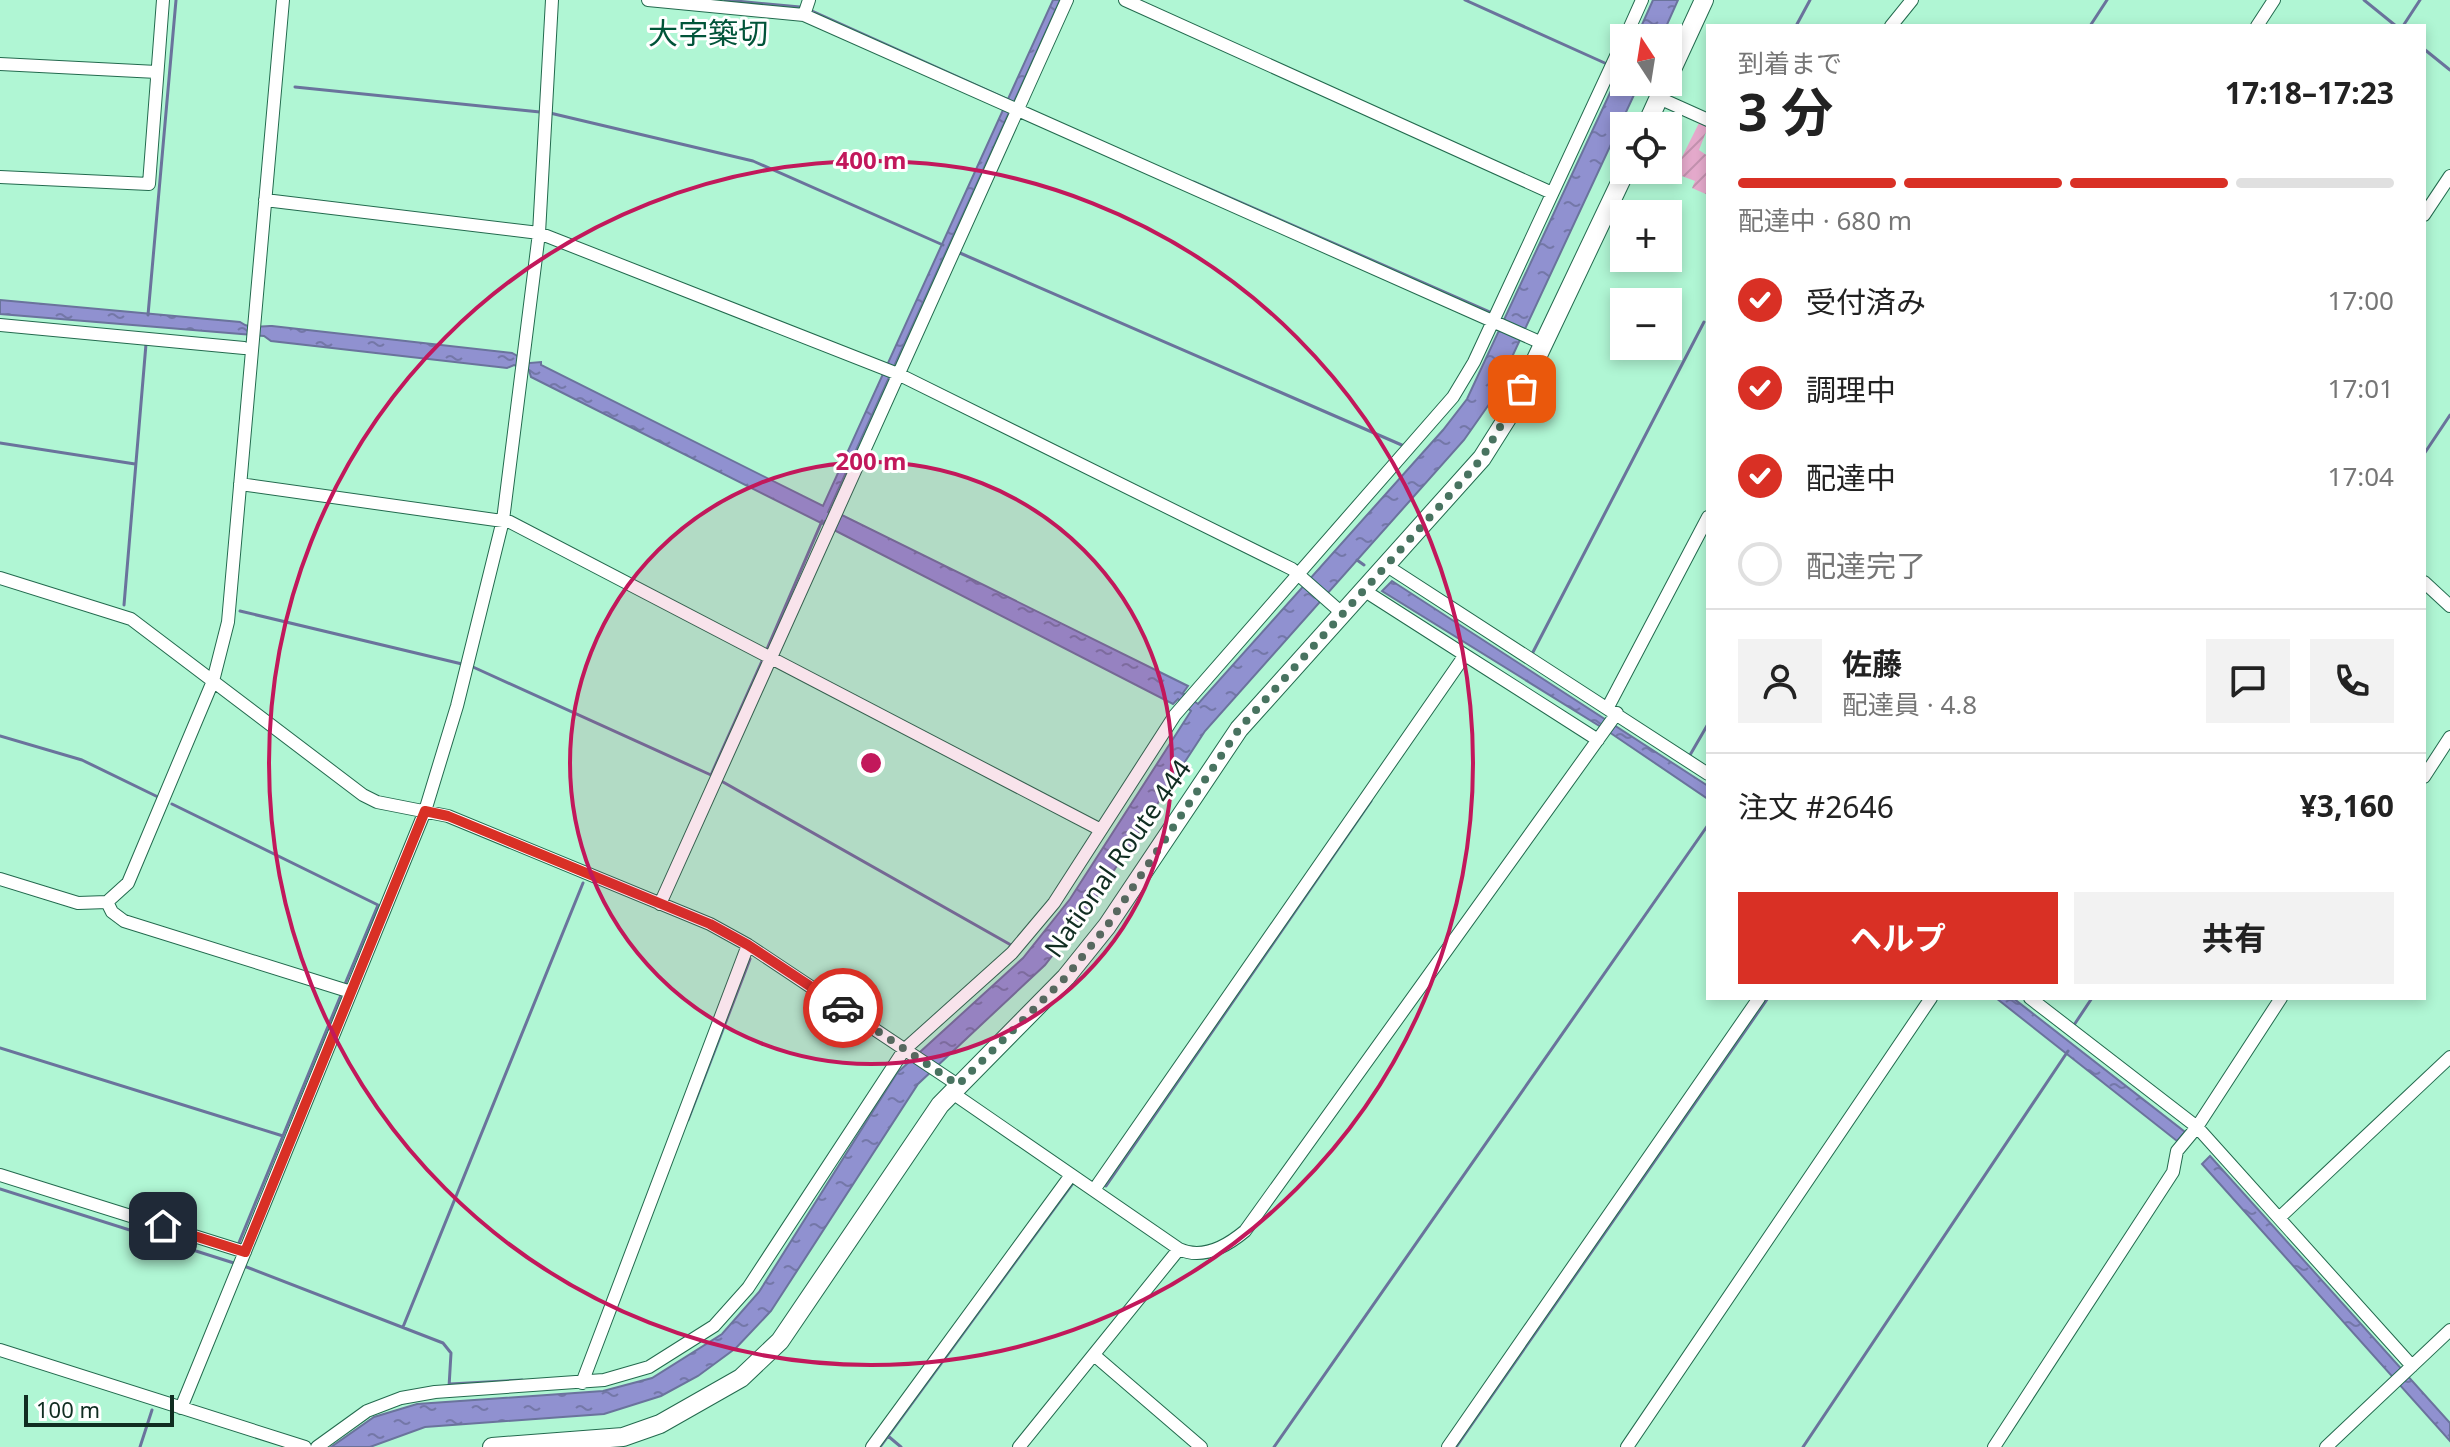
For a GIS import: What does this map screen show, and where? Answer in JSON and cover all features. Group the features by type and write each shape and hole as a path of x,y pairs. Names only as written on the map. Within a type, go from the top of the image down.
{"highway":[{"path":"1682,47 1704,0"},
{"name":"National Route 444","path":"492,1447 625,1442 696,1407 741,1378 780,1341 954,1088 1066,977 1107,926 1239,729 1336,608 1367,589 1482,458 1511,412 1536,340 1619,184"}],"street":[{"path":"0,177 149,184 163,0"},
{"path":"0,879 78,903 107,902 128,883 213,681 228,622 249,344 255,321 283,0"},
{"path":"181,1408 425,811 457,706 503,520 539,233 552,0"},
{"path":"648,0 804,15 1536,340"},
{"path":"804,15 809,0"},
{"path":"660,904 832,519 892,371 1011,107 1067,0"},
{"path":"1125,0 1552,193"},
{"path":"1631,24 1642,0"},
{"path":"1893,24 1912,0"},
{"path":"2258,24 2274,0"},
{"path":"0,64 157,72"},
{"path":"317,1447 367,1411 401,1398 449,1391 582,1383 649,1367 714,1326 748,1288 905,1050 1012,953 1054,903 1187,701 1301,576 1446,406 1496,322 1610,68"},
{"path":"1677,96 1706,118"},
{"path":"2426,212 2450,176"},
{"path":"265,200 539,233 892,371 1301,576 1336,608"},
{"path":"0,325 249,344"},
{"path":"240,484 503,520 1101,830"},
{"path":"0,578 131,619 363,795 377,802 448,816 660,904 748,945 941,1074 954,1088 1071,1175 1179,1249 1196,1255 1204,1254 1245,1231 1601,736 1706,521"},
{"path":"1386,568 1706,773"},
{"path":"2426,584 2450,606"},
{"path":"1367,589 1465,655 1601,736"},
{"path":"1094,1190 1465,655"},
{"path":"2426,774 2450,737"},
{"path":"107,902 112,912 124,921 351,992"},
{"path":"582,1383 748,945"},
{"path":"1448,1447 1758,1000"},
{"path":"1627,1447 1930,1000"},
{"path":"2033,1000 2197,1127 2410,1368"},
{"path":"1994,1447 2173,1172 2177,1151 2197,1127 2280,1000"},
{"path":"2279,1218 2450,1057"},
{"path":"0,1175 241,1260"},
{"path":"872,1447 1071,1175"},
{"path":"1019,1447 1179,1249"},
{"path":"2326,1447 2450,1330"},
{"path":"0,1350 305,1447"},
{"path":"1094,1355 1201,1447"}],"shaded area":[{"path":"1699,123 1706,126 1699,150 1706,155 1706,194 1692,188 1695,181 1682,176 1682,157"}],"water":[{"path":"1053,0 1060,0 828,512 840,518 842,515 1188,686 1183,693 1198,704 1443,430 1467,399 1610,93 1610,96 1633,96 1626,112 1610,112 1610,146 1492,400 1464,440 1205,731 1092,904 1045,965 918,1084 771,1311 736,1348 698,1376 661,1396 604,1414 425,1427 370,1447 331,1447 374,1417 417,1404 603,1391 652,1378 722,1334 759,1292 897,1073 1023,958 1070,899 1191,711 1178,699 1173,704 834,530 836,526 825,521 823,524 531,377 529,370 514,365 507,368 271,341 264,336 0,314 0,300 240,322 252,327 272,326 512,353 530,363 541,362 541,365 823,506"},
{"path":"1653,0 1678,0 1667,24 1642,24"},
{"path":"1392,581 1706,785 1706,798 1609,732 1382,591"},
{"path":"1999,1000 2016,1000 2185,1132 2177,1141"},
{"path":"2210,1156 2450,1423 2450,1441 2202,1164"}],"waterway":[{"path":"148,315 176,0"},
{"path":"725,0 800,7"},
{"path":"1465,0 1607,64"},
{"path":"1797,24 1810,0"},
{"path":"2091,24 2107,0"},
{"path":"2364,0 2394,24"},
{"path":"2404,24 2420,0"},
{"path":"812,11 1009,100"},
{"path":"2426,51 2450,70"},
{"path":"295,87 540,112"},
{"path":"550,113 753,161 943,245"},
{"path":"1194,182 1490,312"},
{"path":"960,253 1404,446"},
{"path":"1532,654 1704,322"},
{"path":"124,605 146,344"},
{"path":"2426,451 2450,415"},
{"path":"0,443 135,464"},
{"path":"767,649 822,521"},
{"path":"1357,560 1364,565"},
{"path":"240,611 462,664"},
{"path":"473,667 711,775 762,661"},
{"path":"1690,755 1706,727"},
{"path":"0,736 82,760 158,797"},
{"path":"723,782 1011,945"},
{"path":"1106,1186 1371,801"},
{"path":"172,804 378,905 345,984"},
{"path":"1274,1447 1706,828"},
{"path":"403,1327 583,883"},
{"path":"688,1120 750,959"},
{"path":"238,1245 341,995"},
{"path":"1456,1447 1767,1000"},
{"path":"2074,1025 2091,1000"},
{"path":"0,1048 283,1136"},
{"path":"1803,1447 2068,1051"},
{"path":"880,1447 1073,1183"},
{"path":"0,1189 237,1264"},
{"path":"244,1266 443,1343 451,1353 449,1387"},
{"path":"450,1384 522,1380"},
{"path":"140,1447 152,1410"},
{"path":"888,1436 901,1447"}],"way so far":[{"path":"843,1008 958,1085 1066,977 1107,926 1239,729 1482,458 1522,389"}],"district":[{"name":"大字築切","path":"708,32"}],"route":[{"path":"163,1226 245,1252 425,811 448,816 710,924 748,945 843,1008"}]}
